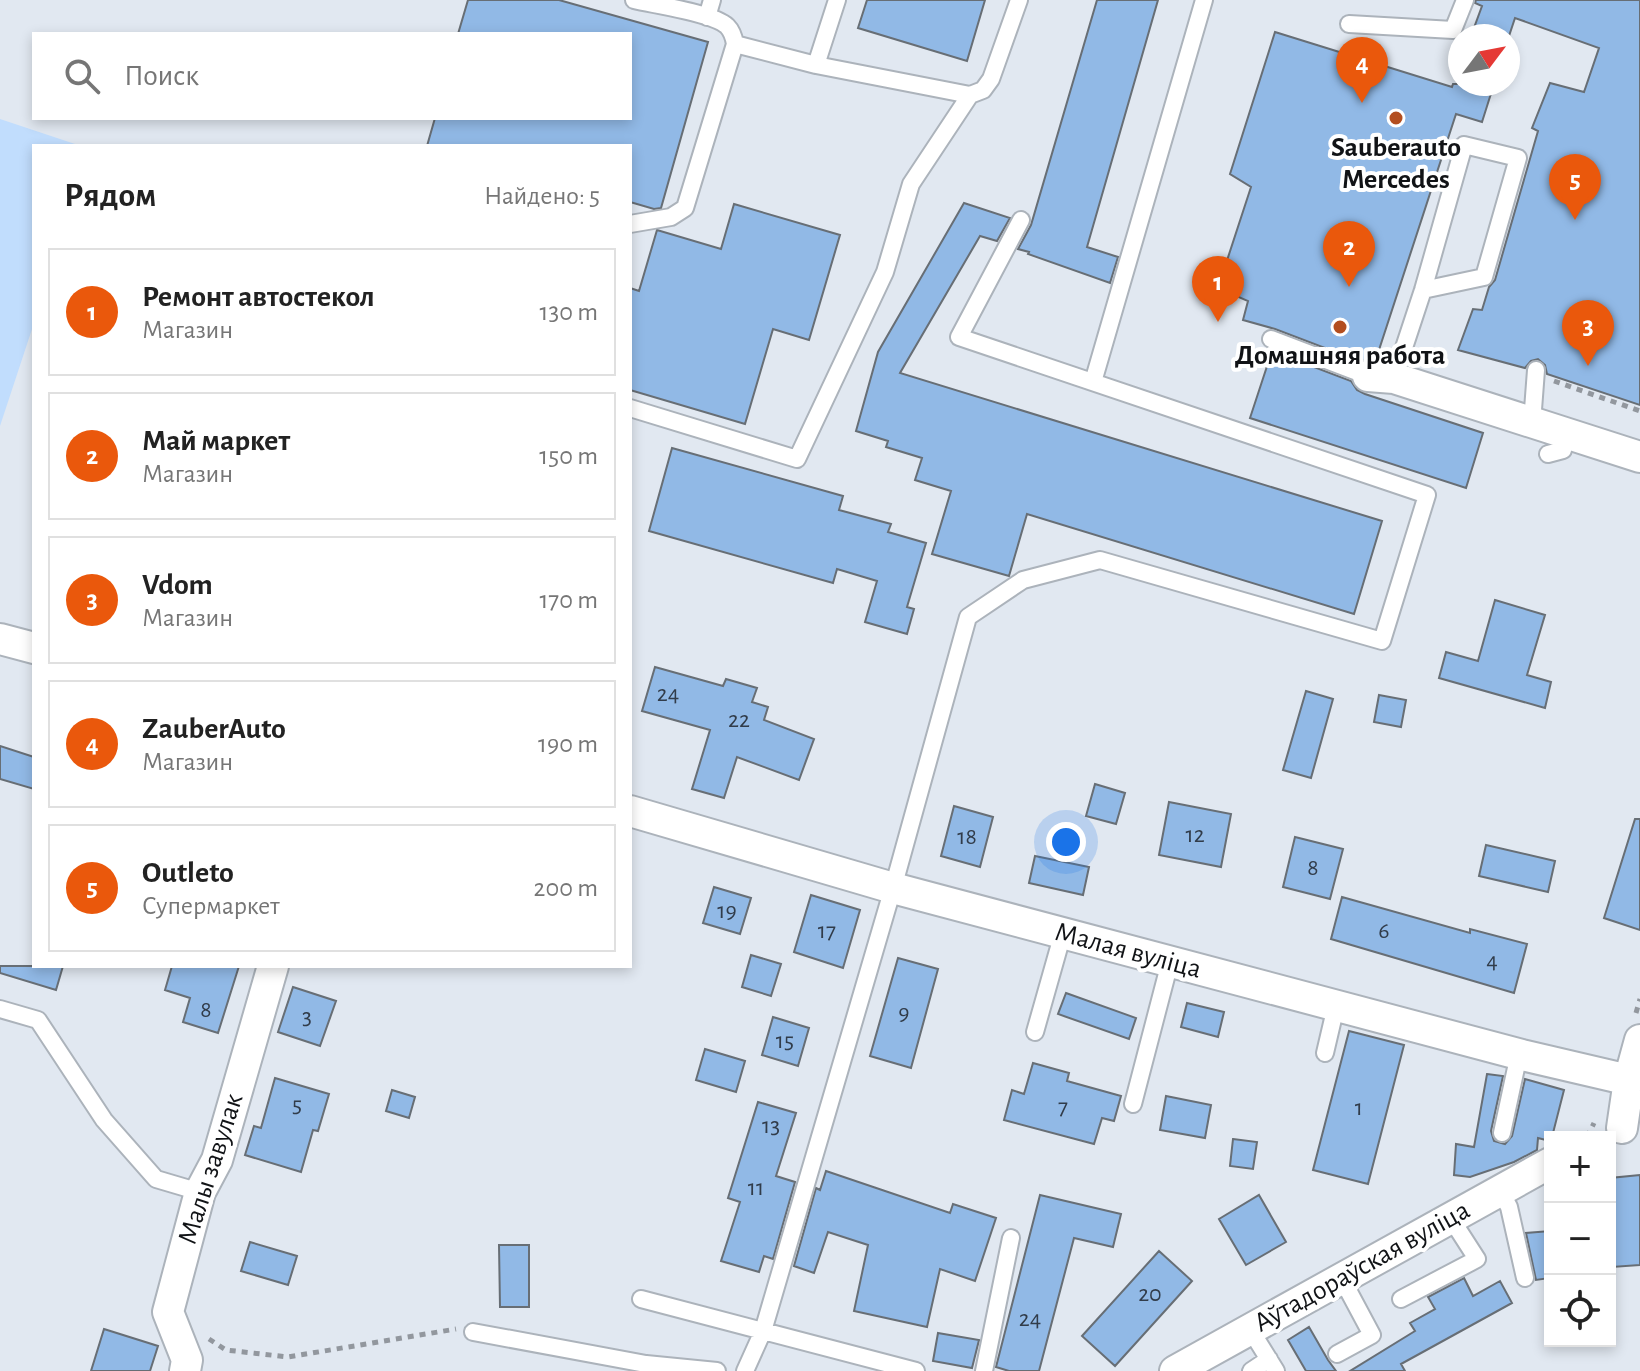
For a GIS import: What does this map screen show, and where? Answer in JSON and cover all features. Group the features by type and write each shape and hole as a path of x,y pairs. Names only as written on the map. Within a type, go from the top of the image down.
{"street":[{"path":"1381,377 1532,423 1558,443 1640,457"},
{"path":"0,639 32,647"},
{"name":"Малая вуліца","path":"632,812 893,888 1519,1054 1629,1080"},
{"name":"Малы завулак","path":"168,1312 200,1192 217,1160 272,968"},
{"path":"1621,1129 1629,1080 1640,1040"},
{"name":"Аўтадораўская вуліца","path":"1175,1371 1544,1166"},
{"path":"168,1312 187,1360 185,1371"}],"lane":[{"path":"632,224 671,217 685,208 735,44 727,26 707,17 634,0"},
{"path":"707,17 712,0"},
{"path":"816,65 837,0"},
{"path":"735,44 816,65 970,95 983,90 991,79 1019,0"},
{"path":"1093,382 1204,0"},
{"path":"1349,24 1453,30 1465,0"},
{"path":"632,409 797,459 885,272 911,184 970,95"},
{"path":"1271,339 1381,377 1423,290 1464,145 1518,158 1484,277 1423,290"},
{"path":"745,1371 763,1331 893,888 968,617 1023,580 1100,560 1382,641 1427,495 959,337 1021,220"},
{"path":"1532,423 1535,372"},
{"path":"1035,1032 1063,933"},
{"path":"1133,1104 1170,962"},
{"path":"1325,1053 1336,1006"},
{"path":"0,1009 38,1020 104,1120 156,1179 200,1192"},
{"path":"1502,1133 1519,1054"},
{"path":"1500,1190 1509,1207 1525,1278"},
{"path":"1401,1299 1477,1259 1450,1217"},
{"path":"984,1371 1011,1238"},
{"path":"1337,1354 1372,1335 1341,1277"},
{"path":"641,1299 763,1331 864,1364 916,1371"},
{"path":"1250,1329 1272,1365 1251,1371"},
{"path":"473,1332 646,1364 717,1371"}],"path":[{"path":"1535,372 1640,411"},
{"path":"168,1312 226,1350 288,1357 451,1328 473,1332"}],"shaded area":[{"path":"0,119 75,144 32,144 32,329 0,426"}],"building":[{"path":"468,0 559,0 708,42 661,208 632,203 632,144 428,144 434,120 632,120 632,32 459,32"},
{"path":"867,0 985,0 967,61 858,28"},
{"path":"1097,0 1158,0 1087,247 1118,257 1110,283 1018,249 1031,225"},
{"path":"1476,0 1640,0 1640,405 1547,374 1545,365 1538,359 1525,368 1458,350 1473,309 1482,310 1489,287 1495,280 1538,131 1532,128 1550,83 1584,92 1599,48 1515,18 1513,24 1475,24 1482,6 1475,3"},
{"path":"1275,32 1448,86 1448,96 1490,96 1482,122 1456,114 1376,359 1359,361 1243,320 1248,301 1218,288 1251,187 1230,174"},
{"path":"964,203 1010,218 997,241 980,236 900,373 1382,521 1354,614 1027,514 1009,576 932,554 951,491 915,480 922,458 886,447 888,441 856,431 878,352"},
{"path":"734,204 840,235 809,340 773,329 745,424 632,391 632,289 639,291 657,230 721,249"},
{"path":"1272,351 1351,381 1357,390 1365,394 1483,433 1466,488 1250,418"},
{"path":"672,448 843,496 839,510 891,524 888,532 926,543 907,607 914,609 907,634 865,622 877,581 837,569 833,583 649,531"},
{"path":"1495,600 1545,615 1527,675 1551,682 1545,708 1439,678 1446,652 1478,661"},
{"path":"655,667 723,686 726,679 757,688 752,702 768,707 764,720 814,739 799,780 737,757 724,798 692,789 710,730 642,711"},
{"path":"1306,691 1333,699 1311,778 1283,770"},
{"path":"1379,695 1406,700 1401,727 1374,722"},
{"path":"0,746 32,756 32,788 0,779"},
{"path":"1095,784 1125,793 1116,824 1086,816"},
{"path":"1169,802 1231,814 1221,867 1159,855"},
{"path":"954,806 993,817 980,867 941,856"},
{"path":"1635,819 1640,819 1640,930 1604,918"},
{"path":"1295,837 1343,849 1330,899 1283,887"},
{"path":"1486,845 1555,861 1548,892 1479,876"},
{"path":"1035,856 1089,867 1083,895 1029,883"},
{"path":"714,887 751,898 740,934 703,923"},
{"path":"811,895 860,910 843,968 794,952"},
{"path":"1342,897 1470,933 1470,929 1527,944 1514,993 1331,939"},
{"path":"751,955 781,964 771,996 742,987"},
{"path":"898,958 938,969 911,1068 870,1056"},
{"path":"0,966 62,968 56,990 0,973"},
{"path":"171,968 238,968 218,1033 183,1022 190,998 165,990"},
{"path":"293,987 336,1001 320,1046 278,1032"},
{"path":"1066,993 1136,1018 1129,1039 1058,1014"},
{"path":"1187,1003 1224,1012 1218,1037 1181,1027"},
{"path":"773,1017 809,1028 798,1066 762,1055"},
{"path":"1349,1031 1404,1045 1368,1184 1313,1170"},
{"path":"705,1049 745,1061 736,1092 696,1080"},
{"path":"1033,1063 1069,1073 1067,1081 1121,1096 1114,1121 1102,1118 1094,1144 1004,1120 1012,1090 1024,1094"},
{"path":"1487,1074 1503,1076 1491,1131 1494,1141 1505,1144 1512,1136 1525,1079 1564,1090 1554,1131 1544,1131 1544,1140 1538,1138 1537,1150 1514,1162 1470,1177 1454,1175 1456,1144 1474,1147"},
{"path":"275,1078 329,1094 318,1131 313,1130 301,1172 245,1155 254,1126 261,1128"},
{"path":"392,1090 415,1097 409,1118 386,1111"},
{"path":"1166,1096 1211,1105 1205,1138 1160,1130"},
{"path":"758,1102 796,1113 776,1176 795,1182 773,1259 764,1256 759,1272 721,1261 740,1202 728,1198"},
{"path":"1233,1139 1257,1142 1253,1169 1230,1166"},
{"path":"826,1171 950,1213 953,1204 996,1218 975,1281 940,1269 927,1327 854,1311 868,1245 828,1232 814,1273 794,1266 816,1188 820,1190"},
{"path":"1640,1175 1640,1265 1616,1267 1616,1177"},
{"path":"1040,1195 1121,1214 1113,1247 1074,1238 1039,1371 1009,1371 996,1367"},
{"path":"1259,1195 1286,1242 1246,1265 1219,1219"},
{"path":"1544,1232 1544,1279 1536,1280 1526,1233"},
{"path":"250,1242 297,1256 288,1285 241,1271"},
{"path":"499,1245 529,1245 529,1307 500,1307"},
{"path":"1159,1251 1192,1281 1115,1366 1082,1336"},
{"path":"1464,1278 1473,1296 1500,1281 1512,1303 1401,1364 1405,1371 1350,1371 1415,1331 1410,1323 1435,1309 1428,1297"},
{"path":"1309,1327 1336,1371 1306,1371 1288,1340"},
{"path":"104,1329 158,1346 150,1371 91,1371"},
{"path":"938,1333 979,1340 972,1368 933,1361"}],"place":[{"name":"ZauberAuto","path":"1362,103"},
{"name":"Sauberauto Mercedes","path":"1396,118"},
{"name":"Outleto","path":"1575,220"},
{"name":"Май маркет","path":"1349,287"},
{"name":"Ремонт автостекол","path":"1218,322"},
{"name":"Домашняя работа","path":"1340,327"},
{"name":"Vdom","path":"1588,366"}]}
